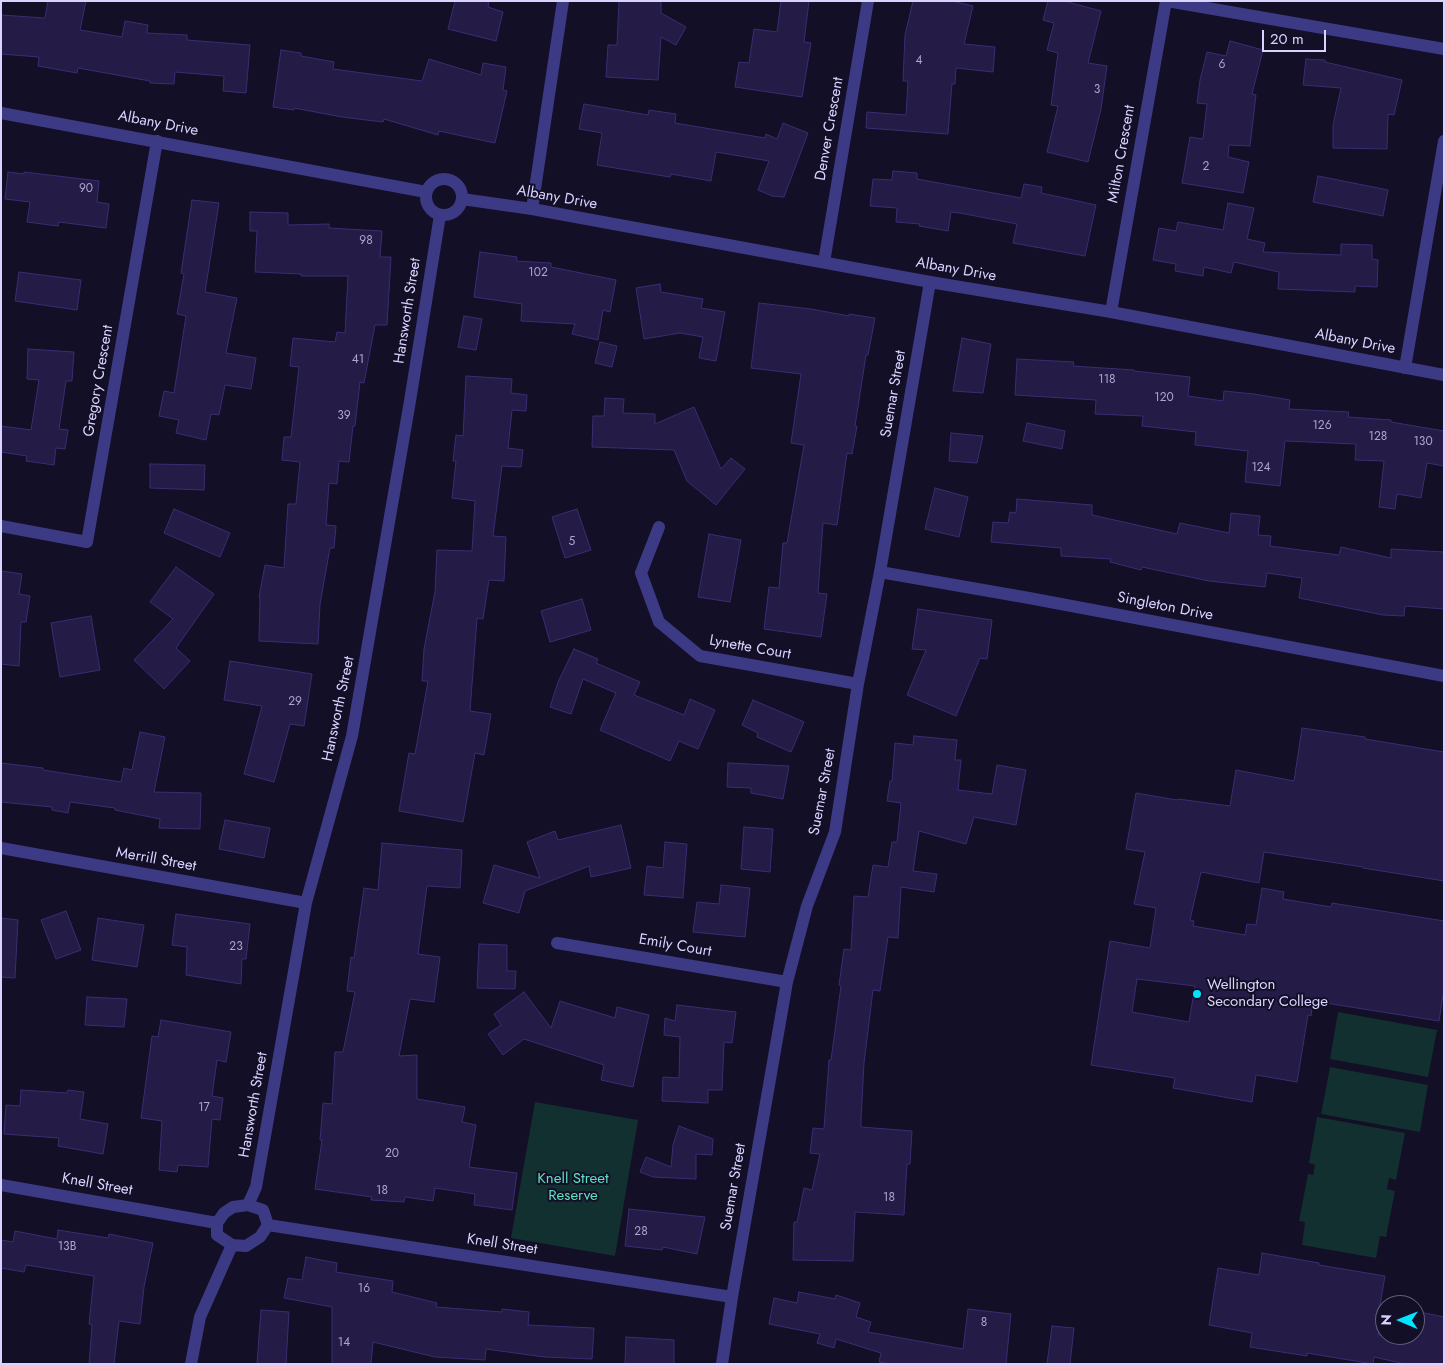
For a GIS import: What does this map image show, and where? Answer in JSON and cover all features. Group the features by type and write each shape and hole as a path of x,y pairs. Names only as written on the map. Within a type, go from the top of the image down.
{"street":[{"path":"532,209 563,1"},
{"name":"Denver Crescent","path":"824,262 868,1"},
{"name":"Milton Crescent","path":"1111,312 1167,1 1444,49"},
{"name":"Albany Drive","path":"1,112 426,192"},
{"name":"Gregory Crescent","path":"1,526 87,542 158,141"},
{"path":"1406,368 1444,141"},
{"path":"438,179 451,179 460,187 462,199 457,210 446,215 440,215 434,213 427,204 426,192 428,187 438,179"},
{"name":"Albany Drive","path":"462,199 532,209 930,282 1111,312 1444,375"},
{"name":"Hansworth Street","path":"248,1204 256,1187 306,903 352,736 440,215"},
{"name":"Suemar Street","path":"722,1364 787,982 807,906 835,832 858,684 880,572 930,282"},
{"name":"Lynette Court","path":"658,526 642,573 659,622 700,656 858,684"},
{"name":"Singleton Drive","path":"880,572 1444,676"},
{"name":"Merrill Street","path":"1,848 306,903"},
{"name":"Emily Court","path":"557,943 787,982"},
{"name":"Knell Street","path":"1,1185 217,1222"},
{"path":"248,1204 263,1210 268,1225 260,1237 246,1246 232,1245 217,1235 217,1222 224,1212 234,1207 248,1204"},
{"name":"Knell Street","path":"268,1225 732,1297"},
{"path":"191,1364 200,1317 232,1245"}],"green space":[{"path":"1338,1012 1437,1030 1428,1077 1330,1059"},
{"path":"1330,1067 1428,1085 1420,1132 1321,1114"},
{"name":"Knell Street Reserve","path":"535,1102 638,1120 615,1256 511,1238"},
{"path":"1317,1117 1405,1133 1396,1180 1389,1178 1387,1189 1395,1191 1386,1237 1380,1236 1376,1258 1302,1245 1305,1222 1299,1221 1308,1174 1313,1175 1315,1165 1309,1163"}],"building":[{"path":"48,1 86,1 80,30 122,37 125,21 148,25 147,33 187,35 187,40 250,45 246,93 223,91 224,76 175,72 174,84 150,83 150,81 78,68 77,73 38,66 39,57 1,54 1,15 45,18"},
{"path":"455,1 489,1 488,7 503,12 496,41 448,29"},
{"path":"619,1 661,1 661,13 686,27 676,45 661,37 658,80 606,77 608,45 617,45"},
{"path":"781,1 809,1 804,42 811,43 802,97 735,87 739,62 749,63 754,29 777,32"},
{"path":"913,1 952,1 973,6 964,44 995,47 993,72 956,68 955,84 952,84 948,134 866,128 867,112 906,115 908,81 903,81 905,35"},
{"path":"1048,1 1064,1 1101,11 1088,63 1107,66 1101,109 1088,162 1047,152 1058,106 1051,105 1058,53 1047,50 1054,23 1043,20"},
{"path":"1230,41 1263,50 1252,94 1256,95 1250,146 1229,145 1228,157 1249,162 1243,193 1182,183 1190,137 1203,139 1207,104 1197,103 1207,52 1226,56"},
{"path":"281,50 334,62 333,69 422,81 429,59 481,75 483,63 506,67 503,90 507,91 495,143 439,131 438,135 384,119 383,122 294,108 294,110 273,107"},
{"path":"1306,59 1325,60 1325,62 1402,80 1394,115 1388,114 1387,149 1333,148 1333,125 1341,88 1303,85"},
{"path":"584,104 648,115 649,110 676,114 675,123 765,138 766,134 777,139 783,123 808,133 784,197 772,196 758,190 769,161 716,152 711,181 671,174 670,177 597,165 602,133 579,129"},
{"path":"893,171 917,173 917,179 1021,198 1024,184 1042,187 1041,193 1096,205 1085,256 1013,243 1017,224 960,213 951,212 948,231 919,226 920,224 896,222 897,208 870,206 873,179 892,180"},
{"path":"8,172 24,174 24,172 99,181 97,202 109,204 106,228 59,222 58,226 27,222 30,202 5,199"},
{"path":"1318,176 1388,190 1383,216 1313,202"},
{"path":"192,200 219,203 205,292 237,298 226,353 256,358 251,389 225,385 219,415 211,414 206,440 176,433 179,420 159,416 164,391 174,393 186,316 177,314 184,274 181,273"},
{"path":"1228,203 1254,208 1247,239 1265,243 1263,252 1341,255 1341,244 1372,245 1372,259 1378,260 1377,287 1355,286 1355,292 1278,289 1279,272 1234,262 1231,273 1204,267 1203,276 1175,271 1176,264 1153,260 1159,228 1176,231 1178,222 1223,230"},
{"path":"250,212 288,213 288,225 329,224 329,228 382,231 380,257 391,257 387,325 375,325 364,383 360,382 349,462 339,461 337,484 329,483 326,525 336,526 334,548 330,548 320,604 318,644 259,641 259,597 265,565 284,568 288,504 296,504 300,462 282,460 284,437 291,437 299,367 290,366 293,338 335,342 337,332 345,333 348,276 301,276 301,274 255,272 257,231 250,231"},
{"path":"480,252 517,257 516,261 551,263 551,267 616,280 610,312 603,310 598,340 572,334 575,324 521,321 522,304 474,297"},
{"path":"19,272 81,280 77,310 15,301"},
{"path":"660,284 661,292 703,299 701,308 725,312 716,361 699,358 703,337 680,333 644,339 636,288"},
{"path":"759,303 875,318 868,355 866,355 852,454 847,453 837,525 823,523 818,593 827,594 821,637 764,629 769,587 779,588 783,543 787,543 804,445 791,443 801,374 751,368"},
{"path":"464,316 482,319 476,350 458,347"},
{"path":"962,338 991,344 983,393 953,391"},
{"path":"600,342 617,346 612,367 595,363"},
{"path":"28,349 74,352 72,381 66,381 59,429 68,430 65,449 56,448 54,465 26,461 27,456 1,452 1,426 31,430 39,380 27,379"},
{"path":"1017,359 1074,362 1073,366 1134,370 1190,377 1188,396 1223,401 1224,391 1254,394 1290,400 1289,409 1349,412 1348,417 1391,420 1391,422 1444,431 1444,466 1427,463 1421,498 1397,494 1395,509 1379,507 1384,461 1355,460 1356,444 1285,441 1280,486 1245,482 1248,451 1195,445 1196,432 1142,426 1143,416 1095,414 1096,400 1015,395"},
{"path":"466,376 512,379 511,393 527,395 526,411 512,410 508,448 523,450 521,467 502,466 493,536 506,537 504,581 489,580 483,619 477,618 470,711 491,714 484,755 475,753 463,822 399,811 409,753 415,754 428,681 422,681 424,649 435,592 437,550 472,551 475,501 452,498 456,461 453,461 456,435 463,436"},
{"path":"605,398 624,399 623,413 655,414 655,424 694,407 721,469 731,458 745,469 716,505 687,481 674,450 592,447 593,416 604,416"},
{"path":"1027,423 1065,431 1062,449 1023,441"},
{"path":"951,433 983,436 977,463 949,461"},
{"path":"150,464 205,465 204,490 150,488"},
{"path":"935,488 968,497 959,537 925,529"},
{"path":"1017,499 1092,505 1092,515 1177,534 1180,523 1229,533 1231,513 1260,516 1258,535 1271,536 1270,546 1339,555 1341,547 1391,558 1391,549 1444,552 1444,609 1405,606 1404,616 1383,615 1299,598 1302,578 1267,573 1265,587 1209,581 1142,567 1141,570 1110,562 1111,559 1061,556 1061,548 991,542 993,522 1008,523 1010,512 1016,513"},
{"path":"174,509 230,533 220,557 164,533"},
{"path":"577,509 591,550 565,558 552,517"},
{"path":"709,534 741,540 730,602 698,597"},
{"path":"176,567 214,594 176,648 190,661 164,689 134,660 173,619 150,602"},
{"path":"1,571 22,574 19,594 30,596 26,622 21,622 19,666 1,664"},
{"path":"582,599 591,630 550,642 541,611"},
{"path":"918,609 992,620 987,659 980,658 956,716 907,695 926,650 912,649"},
{"path":"91,616 100,670 60,677 51,623"},
{"path":"574,649 598,659 596,663 640,682 634,695 684,715 690,699 715,710 698,749 679,741 670,761 600,730 616,693 583,679 571,714 550,707 558,682"},
{"path":"230,661 312,674 304,726 290,724 274,782 244,774 262,706 224,700"},
{"path":"753,700 804,722 791,752 757,737 758,733 742,725"},
{"path":"1302,728 1365,737 1365,739 1444,752 1444,881 1264,852 1259,883 1201,872 1190,920 1194,921 1193,926 1245,935 1247,924 1256,925 1262,888 1284,892 1283,899 1331,907 1332,903 1444,921 1444,989 1439,1021 1313,1001 1311,1016 1308,1015 1297,1082 1256,1075 1252,1102 1173,1088 1175,1078 1091,1065 1110,941 1150,948 1156,908 1134,904 1145,852 1126,849 1136,793 1230,806 1236,770 1294,781","holes":["1137,979 1195,986 1189,1022 1132,1012"]},
{"path":"140,732 165,737 154,792 201,793 200,829 159,828 160,819 115,810 115,808 70,802 68,813 52,810 52,807 1,802 1,763 43,768 43,770 121,782 124,768 132,770"},
{"path":"914,736 957,740 955,760 961,760 958,790 992,794 997,765 1026,770 1016,825 974,817 966,844 919,831 913,871 937,874 934,892 901,887 898,938 888,937 880,991 873,990 864,1063 861,1120 861,1127 912,1131 910,1164 907,1164 904,1215 855,1212 853,1261 793,1260 794,1222 797,1222 804,1188 812,1190 820,1154 810,1153 813,1128 824,1129 829,1060 831,1060 841,986 839,985 844,949 851,950 854,896 868,897 873,865 888,867 892,842 897,842 901,803 887,801 890,781 892,781 895,743 913,745"},
{"path":"728,763 789,766 783,799 751,793 751,788 727,787"},
{"path":"225,820 270,828 264,858 219,849"},
{"path":"621,825 631,868 591,877 589,866 525,891 519,913 483,903 494,865 540,878 527,842 555,831 558,840"},
{"path":"744,827 773,829 770,872 741,869"},
{"path":"665,842 687,844 683,898 644,895 647,866 663,868"},
{"path":"382,843 462,850 460,888 427,886 418,954 440,957 434,1002 410,999 399,1056 417,1055 417,1099 465,1107 462,1122 476,1125 469,1167 517,1173 512,1210 474,1205 475,1194 435,1188 433,1201 405,1197 404,1202 371,1200 372,1197 315,1189 322,1140 320,1140 323,1103 332,1104 335,1052 343,1052 355,992 347,991 351,957 354,958 364,888 378,890"},
{"path":"721,885 750,888 745,937 693,932 697,902 719,904"},
{"path":"66,911 81,950 56,959 41,920"},
{"path":"176,914 250,924 246,959 242,959 241,984 186,975 187,947 172,945"},
{"path":"1,918 18,920 15,978 1,977"},
{"path":"98,918 144,925 137,967 92,960"},
{"path":"479,944 507,945 507,971 516,971 515,989 477,988"},
{"path":"524,992 551,1028 560,1001 615,1018 617,1007 649,1015 633,1087 601,1080 604,1065 524,1039 503,1055 488,1034 501,1025 494,1014"},
{"path":"87,997 127,999 124,1027 85,1025"},
{"path":"677,1005 736,1012 732,1043 724,1042 722,1090 708,1090 708,1103 662,1101 663,1077 679,1078 680,1037 664,1035 665,1018 675,1021"},
{"path":"161,1020 231,1032 226,1062 217,1060 212,1096 223,1098 220,1120 212,1119 208,1167 178,1165 177,1172 159,1170 162,1121 141,1118 152,1036 158,1037"},
{"path":"21,1090 67,1093 68,1090 84,1092 80,1119 108,1124 103,1154 58,1146 59,1138 4,1134 6,1105 20,1106"},
{"path":"679,1126 713,1139 712,1155 696,1154 696,1179 653,1177 640,1172 646,1157 671,1167 673,1145"},
{"path":"629,1209 705,1217 697,1254 663,1247 662,1250 625,1246"},
{"path":"58,1230 108,1238 109,1234 153,1243 144,1287 140,1324 119,1321 114,1364 89,1364 92,1325 89,1324 94,1276 26,1265 24,1272 1,1268 1,1240 13,1242 15,1231 57,1239"},
{"path":"1262,1253 1385,1276 1382,1295 1375,1295 1375,1345 1425,1345 1425,1313 1444,1317 1444,1364 1405,1364 1374,1357 1373,1364 1307,1353 1307,1356 1250,1347 1252,1333 1209,1325 1218,1268 1259,1275"},
{"path":"306,1257 337,1263 336,1272 393,1281 392,1292 437,1303 436,1307 502,1312 502,1309 529,1312 528,1325 594,1328 592,1359 544,1357 486,1349 485,1360 435,1357 373,1342 371,1364 332,1364 332,1307 284,1298 288,1278 302,1280"},
{"path":"799,1292 835,1299 836,1295 860,1303 856,1317 871,1322 868,1332 963,1349 968,1309 1011,1314 1006,1364 891,1364 879,1362 881,1353 836,1339 834,1348 817,1343 820,1334 769,1324 774,1298 797,1303"},
{"path":"261,1310 289,1312 286,1364 257,1364"},
{"path":"1052,1326 1074,1328 1070,1364 1047,1364"},
{"path":"626,1337 674,1340 674,1364 625,1364"}],"place":[{"name":"Wellington Secondary College","path":"1197,994"}]}
